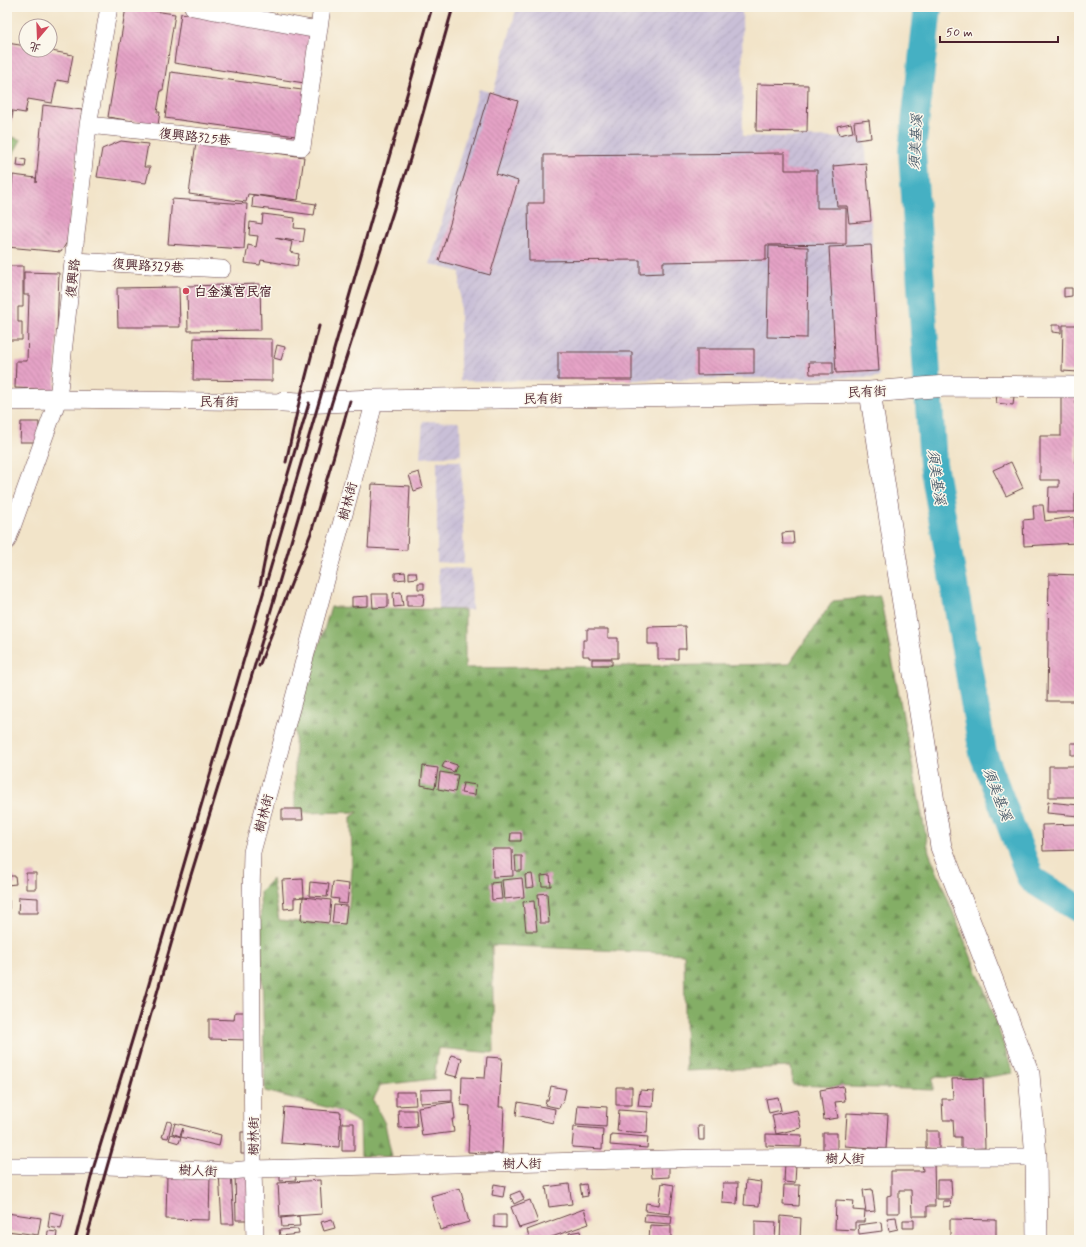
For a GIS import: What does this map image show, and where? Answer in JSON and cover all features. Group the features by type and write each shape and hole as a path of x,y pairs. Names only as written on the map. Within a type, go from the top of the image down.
{"street":[{"name":"復興路","path":"7,541 58,399 88,125 109,7"},
{"path":"193,7 318,30 322,7"},
{"name":"復興路325巷","path":"88,125 302,147 318,30"},
{"name":"復興路329巷","path":"74,261 222,269"},
{"name":"民有街","path":"7,400 58,399 304,403 375,400 879,391 946,386 1079,387"},
{"path":"879,391 941,847 1029,1074 1036,1157 1037,1240"},
{"name":"樹林街","path":"255,1240 253,1169 252,852 375,400"},
{"name":"樹人街","path":"7,1166 107,1166 231,1171 253,1169 704,1158 1036,1157"}],"shaded area":[{"path":"517,7 742,7 743,136 865,138 879,377 460,381 460,272 430,264 479,89 493,93"},
{"path":"423,421 460,422 461,455 420,458"},
{"path":"437,461 461,461 464,564 437,562"},
{"path":"438,567 471,569 472,610 439,609"}],"green space":[{"path":"7,135 21,140 7,165"},
{"path":"880,596 929,852 990,1004 1013,1073 983,1078 933,1077 933,1090 793,1085 791,1067 686,1071 684,954 492,945 494,1053 438,1048 434,1079 381,1085 373,1100 385,1124 392,1157 361,1156 360,1123 337,1110 265,1091 260,892 272,879 279,920 347,926 352,871 351,817 358,812 298,813 295,808 295,723 331,607 465,610 465,668 789,664 833,601"}],"building":[{"path":"126,7 175,14 163,90 161,90 157,112 160,112 158,125 108,117"},
{"path":"181,13 318,35 311,84 174,63"},
{"path":"7,43 18,45 18,58 58,58 58,52 73,55 68,82 57,80 52,103 28,99 25,113 7,110"},
{"path":"171,72 309,91 303,137 165,118"},
{"path":"757,84 808,85 807,132 756,131"},
{"path":"489,92 518,101 496,174 518,181 490,275 439,261"},
{"path":"43,105 82,110 67,242 61,252 7,247 7,204 10,204 13,175 36,178 36,183"},
{"path":"7,111 13,112 11,124 7,124"},
{"path":"869,120 871,138 856,140 854,122"},
{"path":"851,123 853,132 839,135 837,126"},
{"path":"121,141 148,144 144,167 150,167 146,183 97,177 102,149"},
{"path":"196,142 304,157 298,200 248,194 246,202 189,194"},
{"path":"785,153 785,170 817,170 817,208 846,208 846,244 766,245 766,260 663,262 663,273 640,274 640,260 529,261 528,203 544,203 544,155"},
{"path":"18,158 26,160 25,167 17,166"},
{"path":"866,163 871,221 849,223 847,206 837,206 833,166"},
{"path":"253,195 316,204 314,215 252,207"},
{"path":"172,199 247,204 244,249 168,244"},
{"path":"263,214 295,218 294,228 305,229 303,242 275,238 292,242 290,252 299,254 297,266 261,260 260,265 245,263 248,245 256,247 258,236 249,235 250,222 262,224"},
{"path":"871,245 879,371 836,373 829,247"},
{"path":"769,246 808,247 807,338 767,337"},
{"path":"7,266 23,266 23,307 18,307 18,322 22,322 22,340 7,340"},
{"path":"24,272 59,273 55,390 15,388 16,361 27,361 29,295 24,295"},
{"path":"260,284 261,330 188,331 187,286"},
{"path":"179,287 180,327 118,327 117,288"},
{"path":"1064,288 1072,288 1072,296 1064,297"},
{"path":"1052,325 1061,325 1061,333 1052,332"},
{"path":"1063,325 1079,325 1079,372 1062,371"},
{"path":"194,338 272,339 272,381 193,380"},
{"path":"277,345 285,347 281,360 274,358"},
{"path":"697,349 754,349 754,374 697,375"},
{"path":"558,352 632,352 632,380 558,380"},
{"path":"809,362 833,362 833,374 810,374"},
{"path":"997,394 1014,396 1013,405 996,403"},
{"path":"1061,395 1076,395 1075,462 1079,462 1079,492 1075,491 1075,512 1048,512 1049,487 1059,487 1059,480 1040,480 1040,436 1061,436"},
{"path":"7,421 9,421 8,443 7,443"},
{"path":"21,422 39,422 38,442 20,442"},
{"path":"1011,462 1023,488 1006,496 993,470"},
{"path":"419,472 423,488 414,491 409,475"},
{"path":"372,484 410,486 407,550 368,548"},
{"path":"1033,505 1043,505 1045,521 1074,517 1076,543 1024,546 1023,520 1034,519"},
{"path":"793,532 794,544 783,544 782,533"},
{"path":"405,572 406,579 395,580 395,573"},
{"path":"409,572 416,572 417,578 409,579"},
{"path":"1049,574 1079,575 1079,701 1047,701"},
{"path":"418,583 424,583 424,589 418,589"},
{"path":"401,592 403,606 394,607 393,593"},
{"path":"372,594 388,594 388,607 373,608"},
{"path":"407,594 424,594 423,606 407,606"},
{"path":"368,596 368,606 352,607 352,597"},
{"path":"685,626 686,649 678,649 678,659 658,659 658,644 648,644 648,627"},
{"path":"587,629 608,629 608,638 618,638 618,658 589,658 589,656 583,656 583,640 587,640"},
{"path":"592,659 612,659 612,665 592,665"},
{"path":"1071,743 1079,743 1079,755 1071,755"},
{"path":"445,761 457,765 454,772 442,767"},
{"path":"423,766 438,768 435,788 421,785"},
{"path":"1049,766 1078,766 1079,797 1049,797"},
{"path":"440,772 458,775 455,792 438,789"},
{"path":"463,783 476,785 475,795 461,793"},
{"path":"1048,802 1079,805 1079,816 1047,813"},
{"path":"282,809 302,809 303,820 282,820"},
{"path":"1079,824 1079,850 1043,851 1042,825"},
{"path":"511,833 521,833 521,841 510,841"},
{"path":"492,849 512,849 513,876 493,877"},
{"path":"515,856 522,856 522,871 516,871"},
{"path":"26,873 36,873 36,889 26,889"},
{"path":"532,874 534,887 526,888 525,875"},
{"path":"550,875 551,886 542,886 541,876"},
{"path":"7,876 15,876 16,884 7,885"},
{"path":"522,878 524,897 504,899 502,880"},
{"path":"303,879 304,897 294,898 294,908 284,909 282,880"},
{"path":"310,882 329,884 327,897 309,896"},
{"path":"333,882 349,884 347,904 338,903 339,899 331,898"},
{"path":"500,882 502,899 492,900 491,883"},
{"path":"547,893 549,923 540,923 538,894"},
{"path":"19,897 38,898 38,913 18,913"},
{"path":"303,897 331,900 329,923 301,920"},
{"path":"7,900 9,900 9,913 7,913"},
{"path":"534,901 537,931 526,931 523,902"},
{"path":"334,905 347,906 345,924 332,923"},
{"path":"235,1012 248,1012 247,1040 209,1039 209,1019 234,1020"},
{"path":"451,1055 462,1058 457,1077 445,1074"},
{"path":"487,1057 502,1058 499,1107 504,1107 502,1154 468,1152 470,1106 461,1105 462,1077 485,1078"},
{"path":"983,1078 985,1148 961,1149 961,1137 954,1137 953,1120 943,1120 942,1099 953,1099 952,1079"},
{"path":"551,1086 566,1089 563,1103 561,1103 559,1108 545,1105 546,1100 548,1100"},
{"path":"843,1086 845,1101 835,1102 838,1118 824,1120 820,1090"},
{"path":"616,1087 632,1087 632,1105 616,1105"},
{"path":"452,1089 452,1101 420,1103 420,1090"},
{"path":"640,1090 654,1091 653,1107 638,1106"},
{"path":"396,1092 415,1092 416,1105 396,1106"},
{"path":"778,1097 781,1110 769,1113 766,1099"},
{"path":"453,1102 455,1119 452,1119 454,1132 422,1136 418,1107"},
{"path":"518,1102 555,1109 553,1123 516,1115"},
{"path":"578,1105 607,1107 606,1127 576,1125"},
{"path":"284,1107 341,1112 339,1147 281,1143"},
{"path":"398,1110 416,1110 417,1127 399,1128"},
{"path":"619,1110 648,1112 647,1133 617,1131"},
{"path":"797,1110 801,1128 776,1134 772,1115"},
{"path":"847,1113 888,1115 886,1149 845,1146"},
{"path":"167,1121 172,1122 168,1138 162,1137"},
{"path":"175,1123 221,1135 219,1146 181,1137 183,1128 180,1136 172,1133"},
{"path":"342,1123 354,1123 354,1151 342,1151"},
{"path":"698,1126 704,1126 704,1140 699,1140"},
{"path":"574,1127 603,1129 602,1149 572,1147"},
{"path":"926,1131 939,1131 939,1149 926,1148"},
{"path":"241,1132 251,1132 251,1154 241,1154"},
{"path":"823,1133 837,1133 837,1151 823,1151"},
{"path":"171,1134 181,1137 179,1143 169,1140"},
{"path":"611,1134 648,1137 647,1148 610,1145"},
{"path":"766,1134 802,1135 801,1147 766,1146"},
{"path":"785,1162 796,1163 795,1183 784,1182"},
{"path":"922,1162 934,1162 935,1206 927,1206 927,1216 912,1216 911,1190 899,1190 899,1213 887,1213 887,1196 891,1195 891,1171 923,1171"},
{"path":"651,1164 669,1164 669,1177 652,1178"},
{"path":"231,1171 234,1224 222,1224 219,1172"},
{"path":"251,1171 252,1220 236,1220 235,1172"},
{"path":"280,1173 295,1173 296,1180 280,1181"},
{"path":"167,1175 210,1176 209,1220 166,1219"},
{"path":"320,1180 322,1214 280,1217 278,1183"},
{"path":"746,1180 761,1182 759,1206 744,1205"},
{"path":"937,1180 951,1180 952,1199 937,1199"},
{"path":"662,1183 674,1185 670,1214 645,1211 646,1203 659,1205"},
{"path":"723,1183 738,1183 737,1204 722,1203"},
{"path":"494,1184 505,1186 503,1197 492,1195"},
{"path":"569,1184 572,1204 549,1207 546,1187"},
{"path":"586,1184 588,1196 582,1197 580,1185"},
{"path":"784,1185 800,1185 799,1206 783,1205"},
{"path":"460,1188 469,1222 440,1230 431,1196"},
{"path":"872,1189 875,1211 866,1212 863,1190"},
{"path":"520,1191 524,1199 514,1204 510,1195"},
{"path":"530,1200 538,1222 519,1228 511,1207"},
{"path":"836,1200 854,1201 853,1210 865,1211 864,1222 855,1222 855,1230 835,1229"},
{"path":"943,1201 950,1201 951,1206 943,1207"},
{"path":"584,1209 589,1224 543,1240 530,1240 527,1230"},
{"path":"50,1212 64,1215 61,1229 48,1227"},
{"path":"7,1213 41,1218 38,1235 7,1231"},
{"path":"645,1214 672,1216 671,1224 644,1222"},
{"path":"494,1215 506,1215 506,1228 494,1227"},
{"path":"299,1216 300,1226 282,1227 281,1218"},
{"path":"781,1216 801,1218 800,1240 780,1240"},
{"path":"896,1217 898,1229 889,1231 887,1218"},
{"path":"332,1219 335,1228 324,1231 321,1222"},
{"path":"950,1219 996,1220 996,1240 950,1240"},
{"path":"903,1220 914,1220 914,1228 903,1228"},
{"path":"755,1221 776,1222 775,1240 755,1240"},
{"path":"881,1222 882,1231 859,1234 858,1225"},
{"path":"650,1225 671,1226 671,1240 649,1240"},
{"path":"298,1229 299,1234 280,1236 279,1230"},
{"path":"48,1231 57,1232 56,1240 47,1240"},
{"path":"580,1231 582,1240 570,1240 569,1233"}],"waterway":[{"name":"須美基溪","path":"928,7 912,151 933,464 983,753 1031,879 1079,909"}],"railway":[{"path":"75,1240 94,1166 144,1001 319,402 432,7"},
{"path":"86,1240 190,878 239,719 332,402 410,159 453,7"},
{"path":"286,462 299,403 319,326"},
{"path":"259,666 311,533 350,401"},
{"path":"260,585 269,538 309,403"}],"place":[{"name":"白金漢宮民宿","path":"186,291"}]}
